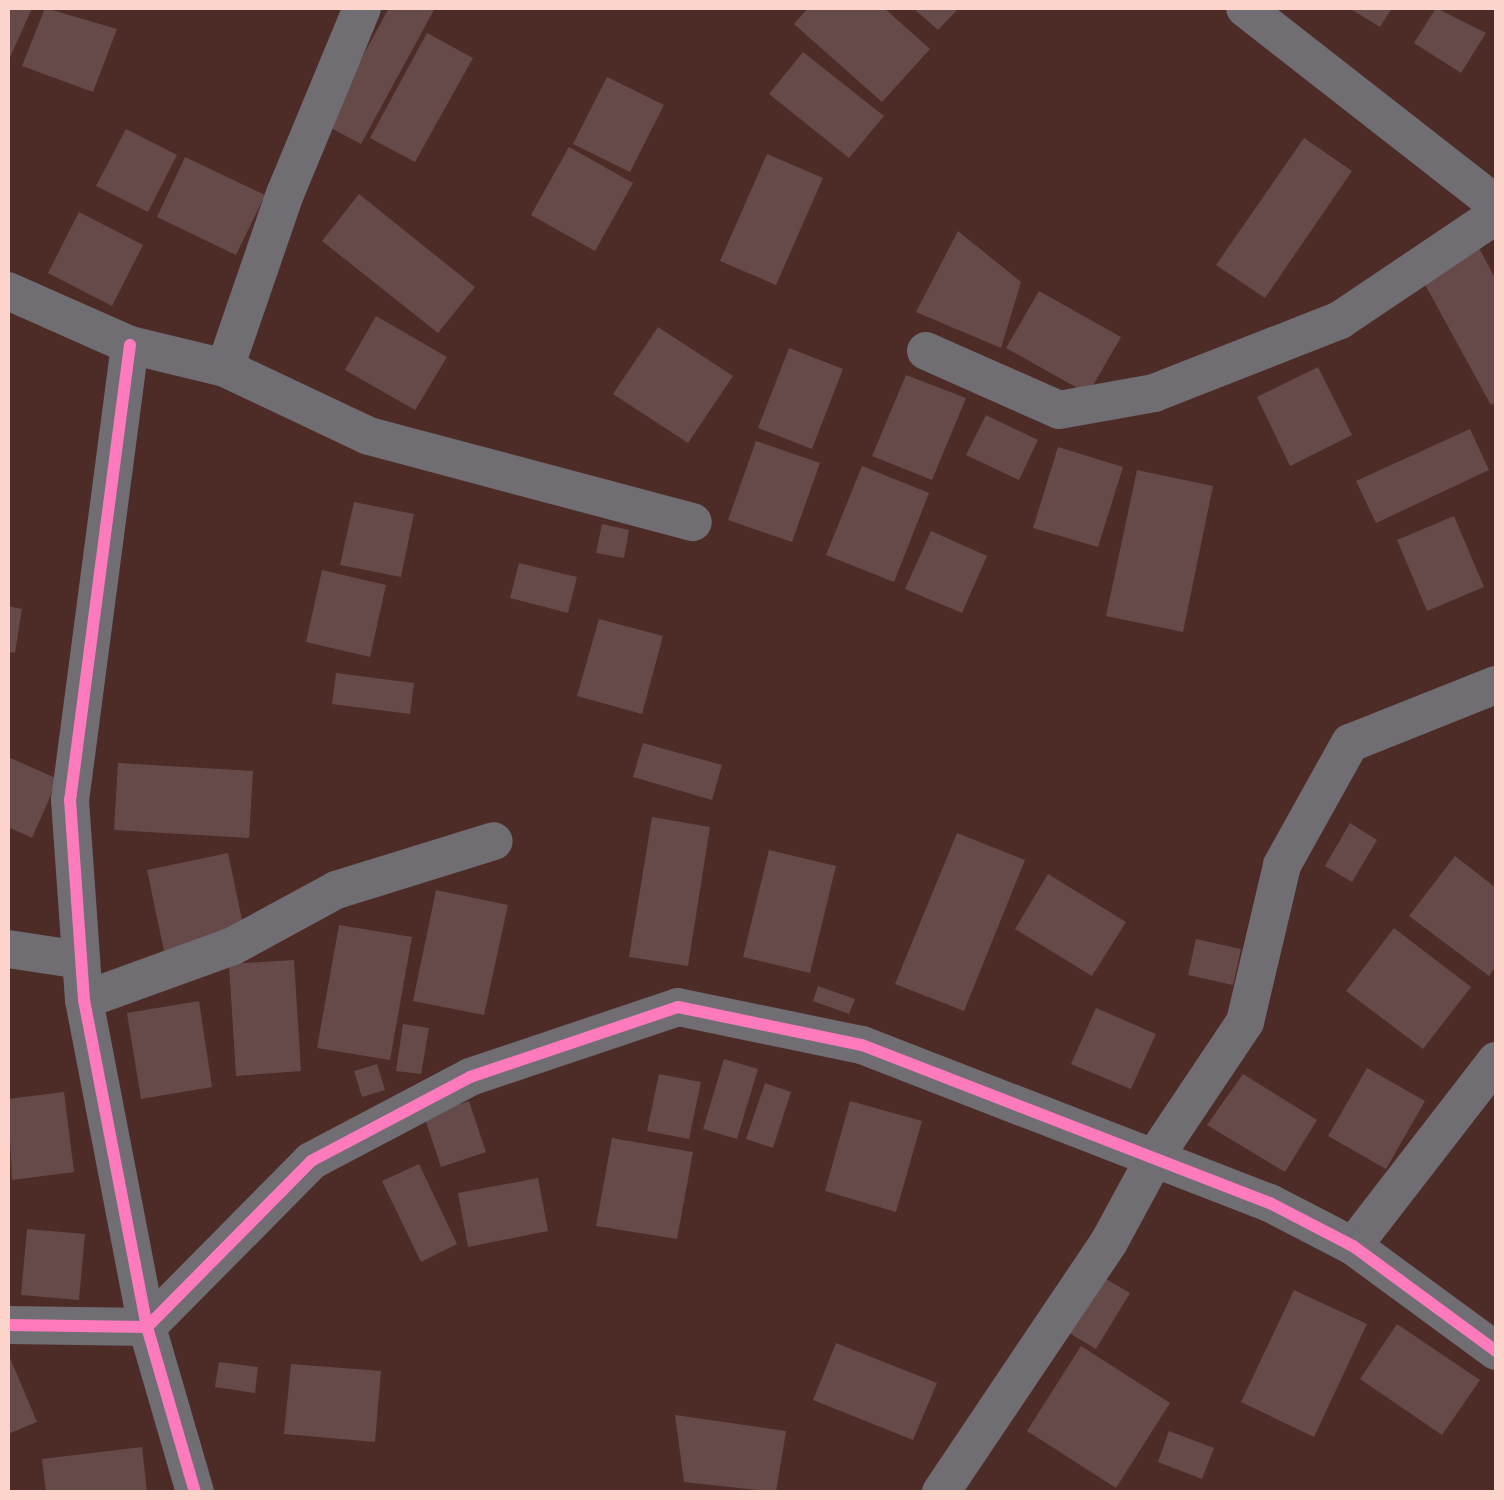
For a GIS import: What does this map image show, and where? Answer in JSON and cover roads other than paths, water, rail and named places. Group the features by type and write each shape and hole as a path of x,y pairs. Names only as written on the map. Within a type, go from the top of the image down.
{"street":[{"path":"225,368 285,194 362,8"},
{"path":"1244,8 1496,204"},
{"path":"926,352 1059,410 1154,392 1340,320 1496,215"},
{"path":"8,291 130,344 225,368 369,436 692,522"},
{"path":"130,344 70,800 84,1000 147,1327 195,1492"},
{"path":"941,1492 1109,1242 1156,1156 1245,1022 1282,865 1350,743 1496,685"},
{"path":"84,1000 233,946 336,890 494,841"},
{"path":"8,949 81,960"},
{"path":"8,1325 147,1327 310,1161 470,1076 678,1007 862,1045 1156,1156 1353,1246 1496,1351"},
{"path":"1353,1246 1496,1062"}]}
